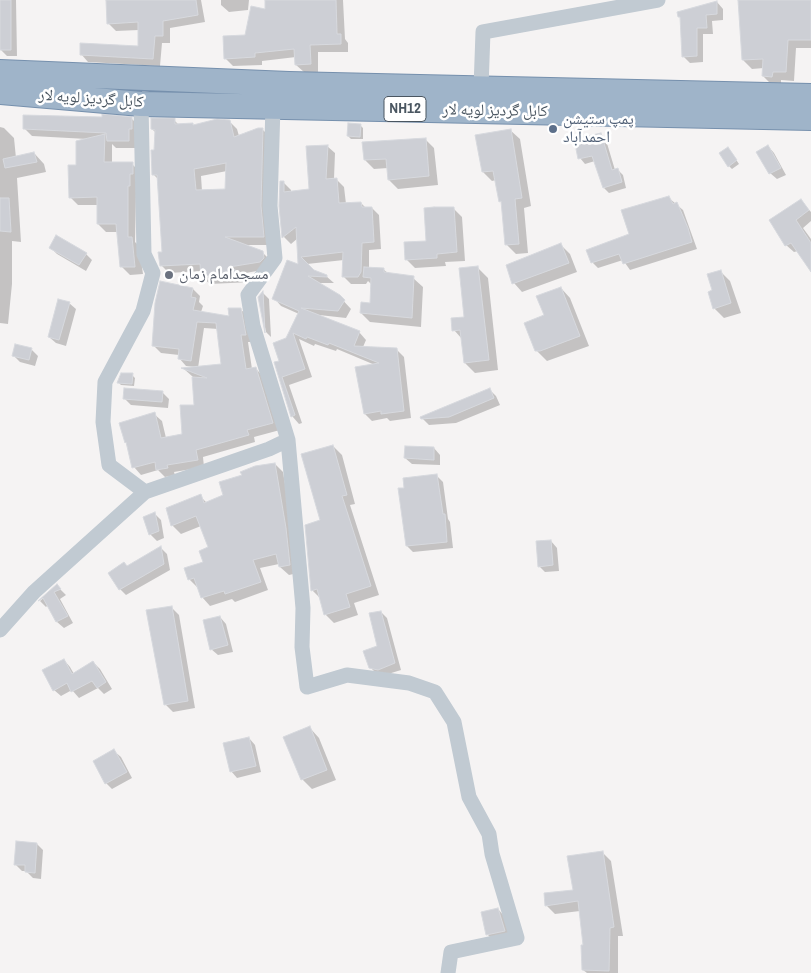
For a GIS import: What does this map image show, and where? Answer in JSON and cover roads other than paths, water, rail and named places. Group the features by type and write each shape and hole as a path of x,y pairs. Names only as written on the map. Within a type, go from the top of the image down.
{"highway":[{"name":"کابل گردیز لویه لار","path":"0,72 289,84 811,96"},
{"name":"کابل گردیز لویه لار","path":"0,92 141,104 811,118"}],"street":[{"path":"481,88 483,32 658,0"},
{"path":"141,104 144,254 153,273 143,312 105,382 103,422 109,464 146,492"},
{"path":"273,106 270,206 276,258 248,295 253,326 288,440 303,608 302,647 307,687 347,675 408,683 435,692 454,722 469,797 489,834 492,854 517,938 451,952 448,973"},
{"path":"0,630 34,592 146,492 269,449 288,440"}],"place":[{"name":"پمپ ستیشن احمدآباد","path":"553,129"},
{"name":"مسجدامام زمان","path":"169,275"}]}
